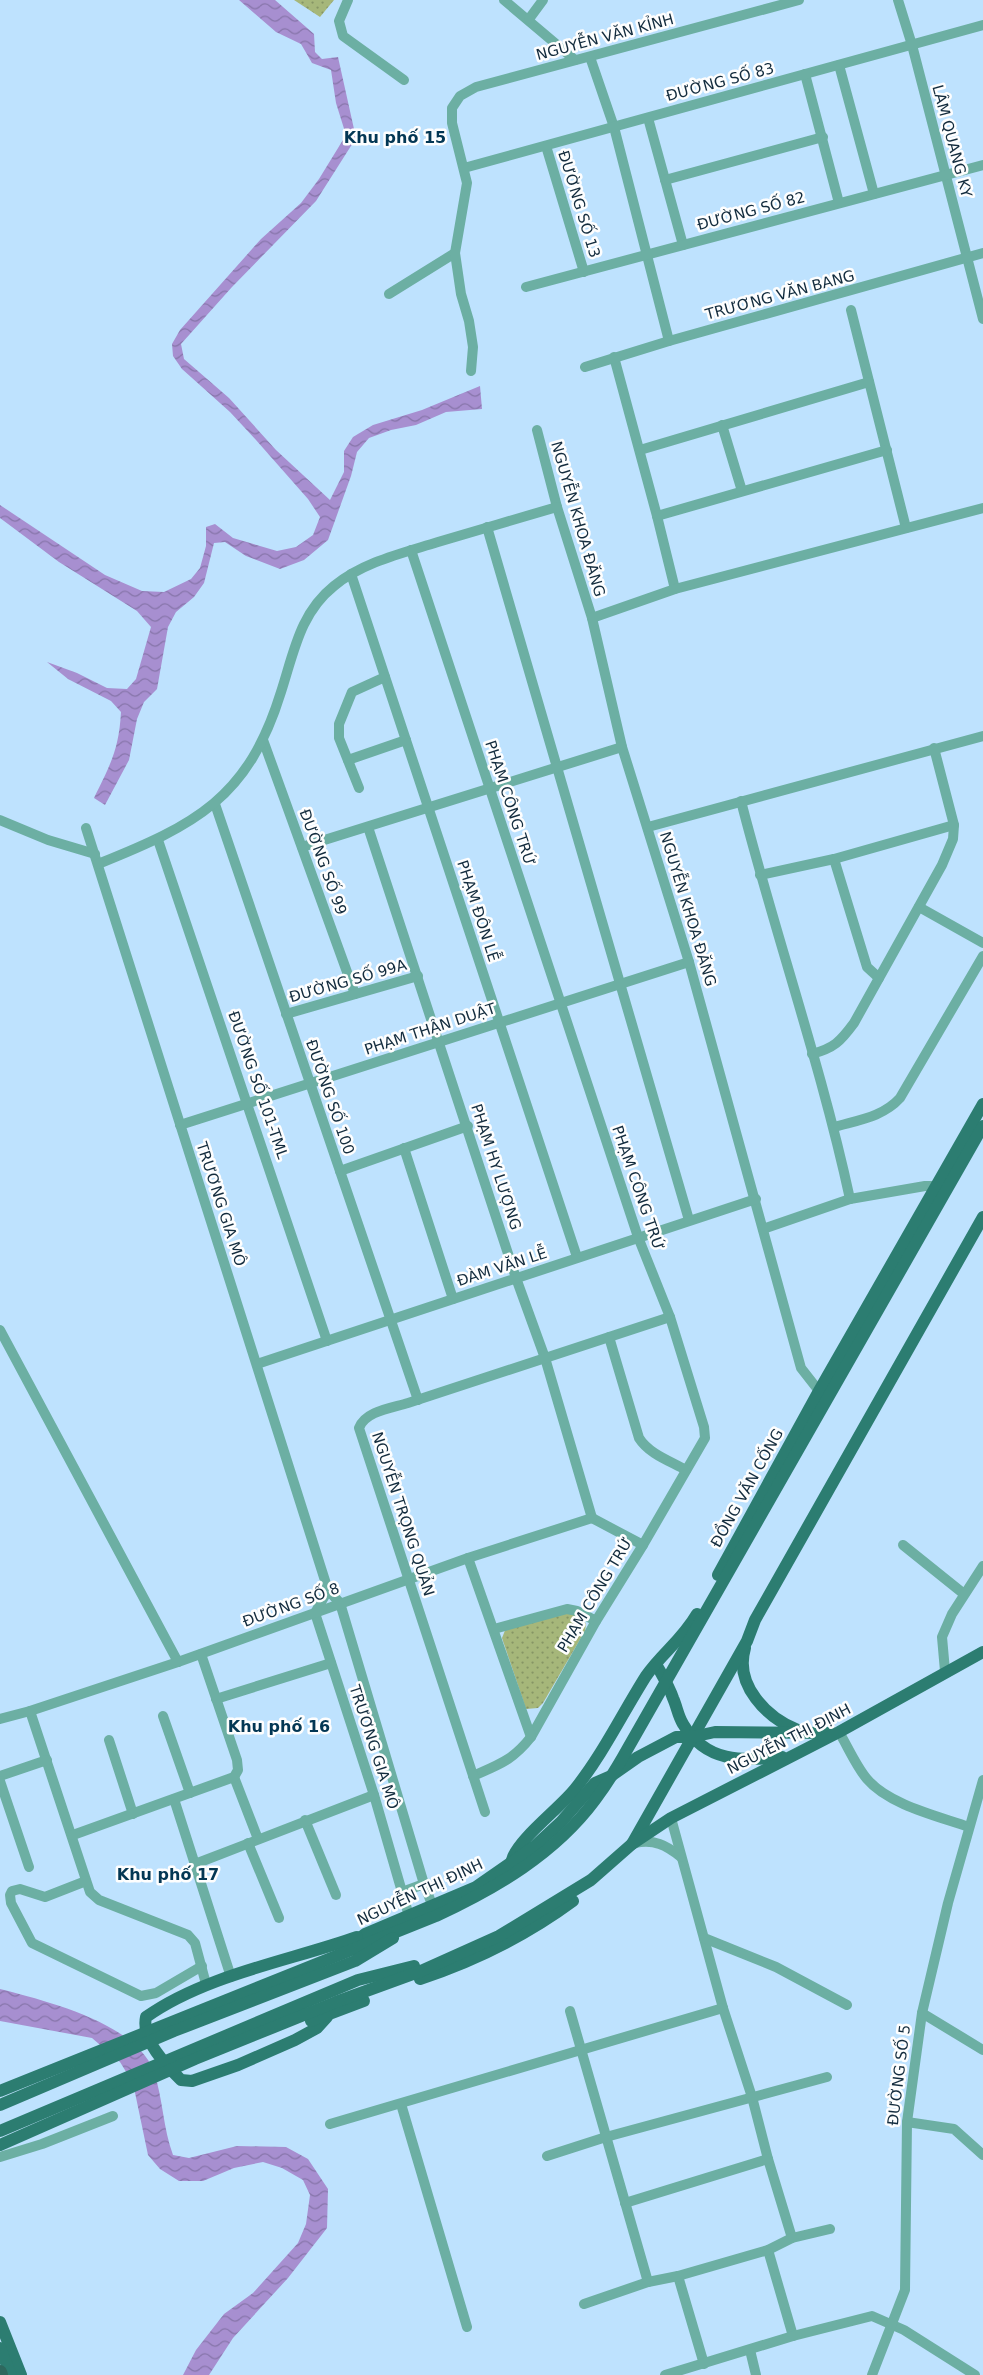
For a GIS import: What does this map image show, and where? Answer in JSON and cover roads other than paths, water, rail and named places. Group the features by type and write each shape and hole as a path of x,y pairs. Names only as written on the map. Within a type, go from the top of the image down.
{"main road":[{"name":"ĐỒNG VĂN CỐNG","path":"513,1869 513,1856 523,1843 574,1791 599,1757 656,1664 698,1620 942,1187 983,1104"},
{"name":"ĐỒNG VĂN CỐNG","path":"612,1776 678,1662 698,1620 820,1390 942,1187 983,1126"},
{"path":"948,1287 983,1217"},
{"path":"807,1734 776,1720 755,1699 745,1671 743,1655 749,1636 755,1620 948,1287 983,1231"},
{"path":"632,1844 749,1636"},
{"path":"666,1683 668,1662 680,1640"},
{"name":"NGUYỄN THỊ ĐỊNH","path":"338,2006 460,1954 528,1919 590,1880 632,1844 671,1818 839,1732 946,1671 982,1655"},
{"path":"674,1699 678,1662"},
{"path":"656,1664 674,1699 682,1723 692,1737 716,1754 748,1761 790,1756"},
{"name":"NGUYỄN THỊ ĐỊNH","path":"169,2023 479,1895 513,1869 561,1822 595,1783 612,1776 661,1744 676,1737 692,1737 723,1732 807,1734 839,1732"},
{"name":"NGUYỄN THỊ ĐỊNH","path":"194,2059 338,2006 456,1967 545,1921 572,1901 590,1880"},
{"name":"NGUYỄN THỊ ĐỊNH","path":"169,2023 350,1945 365,1934 379,1929 408,1924"},
{"name":"NGUYỄN THỊ ĐỊNH","path":"169,2023 355,1962 408,1924"},
{"path":"338,2006 317,2028 295,2040 192,2081 181,2080 166,2065 148,2036 144,2025 146,2016 164,2004 206,1984 365,1934"},
{"path":"336,1955 350,1945"},
{"name":"NGUYỄN THỊ ĐỊNH","path":"194,2059 358,1980 460,1954"},
{"path":"0,2089 73,2064 169,2023"},
{"path":"0,2146 99,2099 194,2059"},
{"path":"0,2105 73,2064"},
{"path":"0,2131 99,2099"},
{"path":"0,2322 21,2375"},
{"path":"0,2348 11,2375"}],"street":[{"path":"348,0 340,21 343,36 404,80"},
{"path":"504,0 576,60"},
{"path":"529,19 543,0"},
{"name":"NGUYỄN VĂN KỈNH","path":"464,168 452,123 452,108 460,96 476,87 799,0"},
{"name":"LÂM QUANG KY","path":"898,0 912,45 983,319"},
{"name":"ĐƯỜNG SỐ 83","path":"464,168 982,27"},
{"path":"590,57 614,127 669,341"},
{"path":"840,65 874,194"},
{"path":"805,74 839,203"},
{"path":"648,118 683,245"},
{"path":"665,180 823,137"},
{"name":"ĐƯỜNG SỐ 13","path":"546,146 584,272"},
{"name":"ĐƯỜNG SỐ 82","path":"526,287 983,165"},
{"path":"464,168 467,183 455,253 461,294 472,338 471,371"},
{"path":"389,294 455,253"},
{"name":"TRƯƠNG VĂN BANG","path":"585,368 669,341 983,253"},
{"path":"851,310 906,528"},
{"path":"614,358 640,450 674,589"},
{"path":"640,450 869,382"},
{"path":"722,425 742,491"},
{"name":"NGUYỄN KHOA ĐĂNG","path":"537,430 557,507 592,618 622,747 689,962 802,1368 820,1390"},
{"path":"657,516 887,450"},
{"path":"98,864 158,840 192,821 215,804 236,781 263,740 281,694 299,630 321,599 333,586 351,574 411,550 557,507"},
{"path":"592,618 674,589 983,508"},
{"path":"487,527 689,1220"},
{"name":"PHẠM CÔNG TRỨ","path":"411,550 638,1237 670,1317 704,1427 705,1438 643,1545 596,1620 531,1737 518,1753 509,1760 473,1776"},
{"name":"PHẠM ĐÔN LỄ","path":"351,574 577,1257"},
{"path":"359,788 339,738 339,724 352,692 385,677"},
{"path":"648,827 983,736"},
{"name":"ĐƯỜNG SỐ 99","path":"263,740 355,994"},
{"path":"348,760 406,740"},
{"path":"302,847 622,747"},
{"path":"812,1054 828,1050 842,1040 919,907 953,839 954,825 934,748"},
{"path":"741,801 760,875 834,1127 850,1199"},
{"name":"ĐƯỜNG SỐ 100","path":"215,804 418,1400"},
{"path":"0,820 48,840 95,854"},
{"path":"760,875 834,859 954,825"},
{"name":"PHẠM HY LƯỢNG","path":"368,827 468,1126 516,1278 545,1358 592,1518"},
{"name":"TRƯƠNG GIA MÔ","path":"86,828 328,1590 340,1603 434,1912"},
{"name":"ĐƯỜNG SỐ 101-TML","path":"158,840 327,1341"},
{"path":"834,859 867,967 879,978"},
{"path":"919,907 983,943"},
{"path":"834,1127 878,1115 892,1107 900,1098 983,956"},
{"name":"PHẠM THẬN DUẬT","path":"180,1125 689,962"},
{"name":"ĐƯỜNG SỐ 99A","path":"286,1014 418,976"},
{"path":"340,1171 468,1126"},
{"path":"404,1148 453,1299"},
{"path":"763,1230 850,1199 925,1186 942,1187"},
{"name":"ĐÀM VĂN LỄ","path":"257,1364 756,1199"},
{"name":"NGUYỄN TRỌNG QUẢN","path":"485,1812 360,1428 362,1422 368,1416 670,1317"},
{"path":"0,1330 178,1662"},
{"path":"609,1337 639,1438 644,1445 686,1470"},
{"path":"592,1518 643,1545"},
{"name":"ĐƯỜNG SỐ 8","path":"0,1719 30,1711 202,1654 468,1558 592,1518"},
{"path":"903,1544 964,1594"},
{"path":"468,1558 531,1737"},
{"path":"946,1671 942,1636 952,1614 983,1566"},
{"path":"315,1613 328,1590"},
{"path":"494,1629 567,1609 577,1611 596,1620"},
{"name":"TRƯƠNG GIA MÔ","path":"315,1613 374,1795 402,1892 408,1924"},
{"path":"73,1836 234,1777 238,1770 238,1760 202,1654"},
{"path":"216,1699 330,1663"},
{"path":"30,1711 90,1892 99,1900 188,1935 195,1942 206,1984"},
{"path":"163,1716 190,1793"},
{"path":"839,1732 866,1779 881,1792 915,1808 969,1827"},
{"path":"109,1740 133,1814"},
{"path":"0,1776 47,1760"},
{"path":"234,1777 258,1839"},
{"path":"0,1781 30,1868"},
{"name":"ĐƯỜNG SỐ 5","path":"872,2375 905,2290 907,2122 922,2013 969,1827 983,1782"},
{"path":"195,1864 374,1795"},
{"path":"174,1799 231,1977"},
{"path":"671,1818 723,2008 752,2097 792,2238"},
{"path":"305,1820 336,1895"},
{"path":"632,1844 654,1841 668,1846 682,1857"},
{"path":"248,1843 279,1918"},
{"path":"86,1882 45,1897 20,1889 12,1892 10,1895 11,1903 32,1943 141,1996 156,1993 202,1966"},
{"path":"402,1892 424,1884"},
{"path":"704,1938 776,1967 847,2005"},
{"path":"330,2124 723,2008"},
{"path":"570,2011 648,2282"},
{"path":"922,2013 983,2050"},
{"path":"548,2156 606,2137 828,2077"},
{"path":"401,2104 467,2327"},
{"path":"0,2157 42,2144 113,2116"},
{"path":"907,2122 954,2129 983,2156"},
{"path":"625,2203 768,2158"},
{"path":"584,2304 648,2282 678,2276 768,2250 792,2238 830,2229"},
{"path":"768,2250 793,2336"},
{"path":"678,2276 704,2364"},
{"path":"665,2375 793,2336 872,2316 893,2324 975,2375"},
{"path":"750,2350 756,2375"}],"water":[{"path":"239,0 275,0 314,34 315,52 322,59 338,57 356,138 316,201 232,287 181,344 184,359 229,398 276,450 330,500 344,472 344,451 353,437 373,425 422,410 480,386 482,409 446,412 416,425 391,430 369,438 357,452 351,476 328,540 304,560 280,569 246,556 225,542 214,543 204,583 194,597 176,612 168,627 157,689 144,702 137,719 129,760 105,805 94,798 116,747 121,712 111,701 68,679 47,662 77,673 107,688 127,689 136,679 151,627 137,611 59,562 0,518 0,505 105,575 142,591 164,592 191,579 200,568 206,546 206,527 215,524 233,538 277,551 296,547 313,535 320,517 308,499 256,440 230,412 182,369 173,356 172,344 180,330 261,239 301,203 319,179 346,135 336,103 331,70 312,63 301,44 276,32"},
{"path":"0,1989 41,2000 88,2017 110,2027 129,2040 144,2055 154,2072 173,2155 189,2158 237,2146 286,2147 308,2159 328,2189 327,2228 288,2278 233,2338 209,2375 183,2375 196,2350 224,2314 253,2293 298,2243 306,2224 310,2195 303,2180 282,2168 263,2162 234,2168 203,2181 179,2181 160,2169 148,2155 133,2083 120,2062 92,2038 0,2021"}],"district":[{"name":"Khu phố 15","path":"395,137"},
{"name":"Khu phố 16","path":"279,1726"},
{"name":"Khu phố 17","path":"168,1874"}]}
